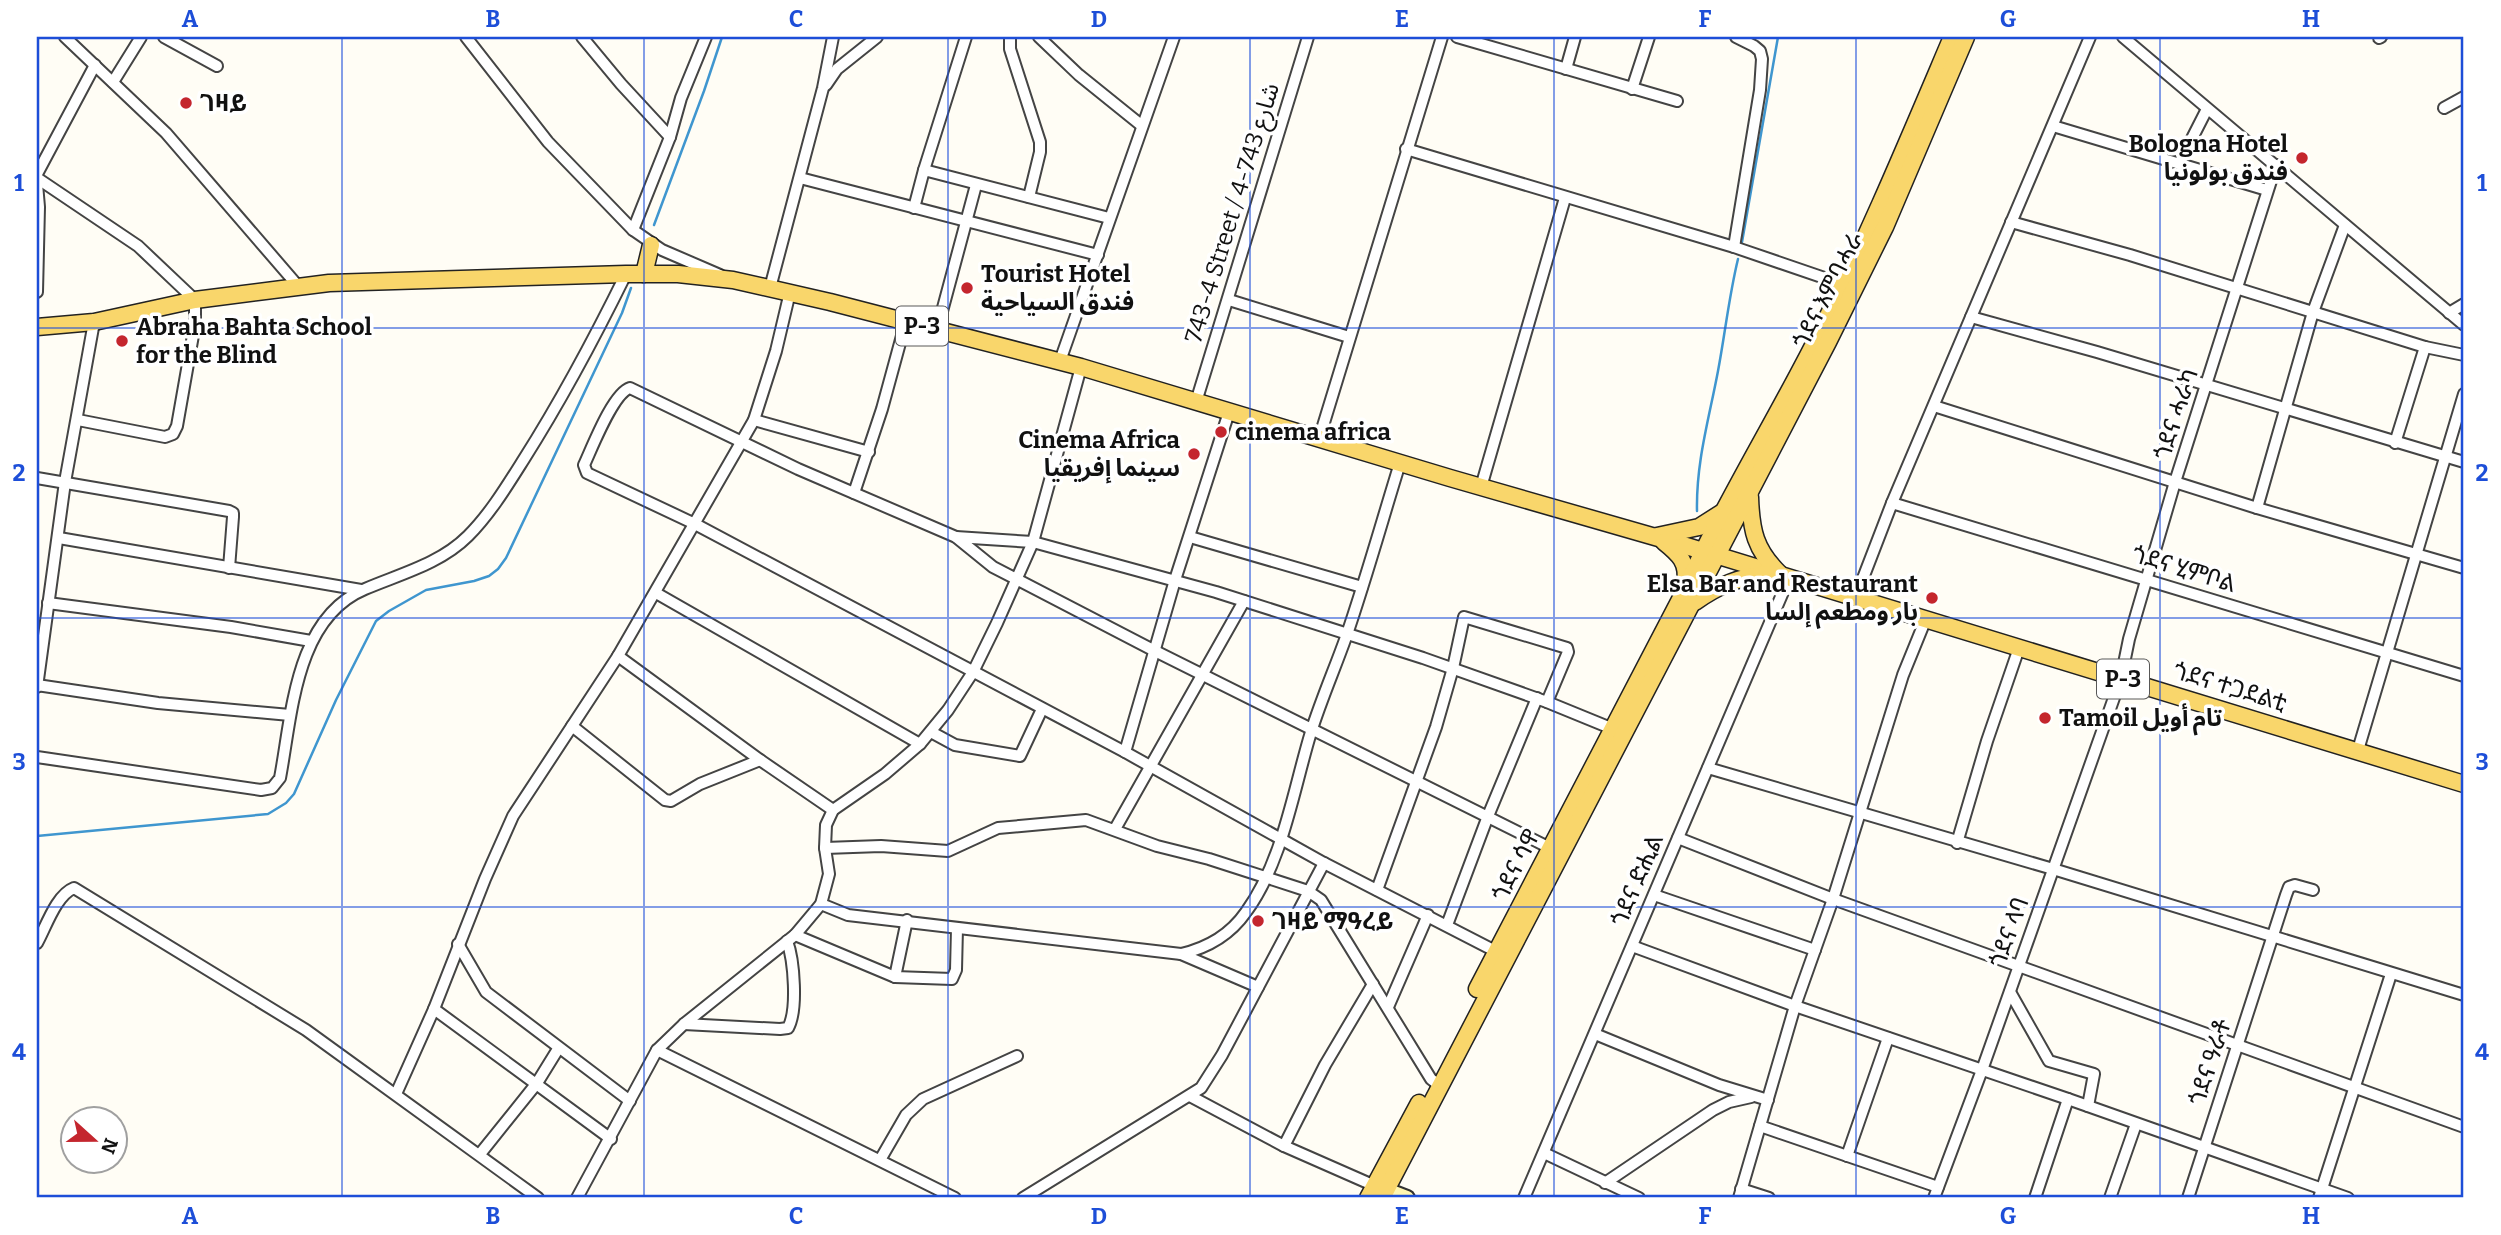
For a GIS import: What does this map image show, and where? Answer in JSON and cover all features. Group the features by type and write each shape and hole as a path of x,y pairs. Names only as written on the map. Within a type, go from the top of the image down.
{"main road":[{"name":"ጎደና እምባሓራ","path":"1710,554 1750,490 1849,286 1952,37"},
{"name":"ጎደና እምባሓራ","path":"1710,554 1725,509 1849,286 1885,227 1966,37"},
{"path":"643,274 652,244"},
{"name":"P-3","path":"37,327 94,322 195,300 298,286 413,279 626,274 706,276 790,292 1060,361 1781,576"},
{"path":"1750,490 1751,519 1756,541 1767,562 1781,576"},
{"path":"1656,538 1699,527 1725,509"},
{"path":"1656,538 1682,557 1687,574 1687,599 1735,579 1781,576"},
{"name":"ጎደና ሳዋ","path":"1378,1193 1710,554"},
{"name":"ጎደና ተጋደልቲ","path":"1781,576 2464,784"}],"street":[{"path":"65,37 166,133 298,286"},
{"path":"113,82 141,37"},
{"path":"164,37 217,66"},
{"path":"466,37 548,142 633,230 652,244 733,280"},
{"path":"582,37 670,137"},
{"path":"633,230 670,137 681,97 706,37"},
{"path":"770,288 823,88 833,37"},
{"path":"823,88 837,69 877,37"},
{"path":"914,208 966,37"},
{"path":"1010,37 1010,49 1040,142 1040,152 1028,197"},
{"path":"1039,37 1079,75 1142,125"},
{"path":"1060,361 1174,37"},
{"name":"743-4 Street / شارع 743-4","path":"1196,402 1308,37"},
{"path":"1319,439 1442,37"},
{"path":"1457,37 1677,101"},
{"path":"1566,69 1575,37"},
{"path":"1632,89 1649,37"},
{"path":"1734,247 1760,90 1762,59 1760,51 1736,37"},
{"path":"1855,599 1892,503 2090,37"},
{"path":"2123,37 2464,326"},
{"path":"78,421 165,437 173,434 177,426 192,337 195,300 138,246 37,176 95,65"},
{"path":"2444,108 2464,97"},
{"path":"2179,164 2207,109"},
{"path":"2053,126 2267,190"},
{"path":"1406,149 1734,247 1849,286"},
{"name":"ጎደና ሓራካ","path":"2121,678 2123,659 2175,482 2276,165"},
{"path":"924,170 1109,218"},
{"path":"800,178 1098,255"},
{"path":"37,184 37,292"},
{"path":"937,330 976,185"},
{"path":"1481,487 1565,198"},
{"path":"2011,222 2238,288 2425,347 2464,355"},
{"path":"2257,508 2314,312 2345,225"},
{"path":"37,757 249,788 272,788 280,779 290,715 311,641 326,617 338,605 361,590 432,562 469,535 499,497 541,431 626,274"},
{"path":"396,1094 513,816 618,656 754,420 776,351 790,292"},
{"path":"1229,300 1349,337"},
{"path":"2449,313 2464,304"},
{"path":"1972,317 2464,462"},
{"path":"854,494 869,452 906,321"},
{"path":"94,322 65,482 37,686 158,703 290,715"},
{"path":"2395,443 2425,347"},
{"path":"578,1198 657,1050 684,1024 791,938 821,904 829,874 825,848 826,825 833,810 885,774 920,744 948,710 973,672 1018,580 1033,542 1081,367"},
{"path":"1501,954 1324,863 1125,752 695,524 623,492 584,470 610,412 622,392 630,388 854,494 957,537 993,567 1555,851"},
{"path":"2358,750 2464,394"},
{"path":"1934,406 2257,508 2464,568"},
{"path":"1125,752 1175,580 1229,412"},
{"path":"754,420 869,452"},
{"path":"1181,954 1213,944 1231,928 1245,915 1265,878 1280,838 1312,729 1362,587 1400,463"},
{"path":"37,478 229,511 233,517 229,568"},
{"name":"ጎደና ሂምቦል","path":"1892,503 2464,676"},
{"path":"957,537 1033,542 1175,580 1453,668 1618,731"},
{"path":"1190,537 1362,587"},
{"path":"58,538 361,590"},
{"name":"ጎደና ድሒል","path":"1524,1198 1708,768 1781,576"},
{"path":"656,593 920,744"},
{"path":"1115,829 1244,601"},
{"path":"48,603 231,627 311,641"},
{"path":"1377,890 1418,781 1453,668 1464,617 1564,645 1567,652 1488,816 1447,925"},
{"path":"1769,1198 1740,1193 1796,1006 1833,899 1903,675 1925,621"},
{"path":"1957,843 1987,741 2019,648"},
{"path":"618,656 833,810"},
{"name":"ጎደና ላባ","path":"1936,1193 2121,678"},
{"path":"931,732 955,745 1020,756 1042,709"},
{"path":"572,726 665,800 671,801 700,784 760,760"},
{"path":"1708,768 2053,869 2464,995"},
{"path":"825,848 881,846 948,850 998,828 1076,819 1097,823 1157,846 1209,859 1308,891 1321,900 1435,1082"},
{"path":"1678,838 1833,899 2464,1127"},
{"path":"1023,1198 1201,1088 1209,1079 1324,863"},
{"name":"ጎደና ዓራቶ","path":"2188,1198 2290,887 2295,885 2313,890"},
{"path":"37,943 60,900 75,888 306,1030 538,1198"},
{"path":"1654,895 1815,950"},
{"path":"821,904 848,915 1181,954 1258,987"},
{"path":"1388,1007 1428,915"},
{"path":"895,977 907,920"},
{"path":"791,938 895,977 952,979 956,970 957,928"},
{"path":"684,1024 788,1028 793,1011 791,938"},
{"path":"458,944 486,992 630,1101"},
{"path":"1632,946 1796,1006 2088,1106 2321,1194 2348,1198"},
{"path":"2321,1194 2391,974"},
{"path":"1284,1146 1325,1065 1373,984"},
{"path":"2010,992 2049,1061 2094,1074 2088,1106"},
{"path":"434,1009 611,1139"},
{"path":"1594,1034 1751,1097 1768,1100"},
{"path":"1847,1156 1888,1038"},
{"path":"480,1154 537,1083 558,1049"},
{"path":"657,1050 955,1198"},
{"path":"880,1160 906,1115 923,1099 1017,1056"},
{"path":"1190,1096 1378,1193 1407,1198"},
{"path":"1605,1183 1713,1110 1729,1102 1751,1097"},
{"path":"2035,1198 2068,1099"},
{"path":"2110,1198 2137,1124"},
{"path":"1760,1126 1847,1156 1936,1193"},
{"path":"1544,1153 1639,1198"}],"waterway":[{"path":"654,225 722,37"},
{"path":"1742,242 1778,37"},
{"path":"1697,511 1701,458 1738,259"},
{"path":"37,836 268,814 286,803 294,794 336,700 376,621 426,590 489,576 506,558 622,313 631,288"}],"place":[{"name":"ገዛይ","path":"186,103"},
{"name":"Bologna Hotel فندق بولونيا","path":"2302,158"},
{"name":"Tourist Hotel فندق السياحية","path":"967,288"},
{"name":"Abraha Bahta School for the Blind","path":"122,341"},
{"name":"cinema africa","path":"1221,432"},
{"name":"Cinema Africa سينما إفريقيا","path":"1194,454"},
{"name":"Elsa Bar and Restaurant بار ومطعم إلسا","path":"1932,598"},
{"name":"Tamoil تام أويل","path":"2045,718"},
{"name":"ገዛይ ማዓረይ","path":"1258,921"}]}
